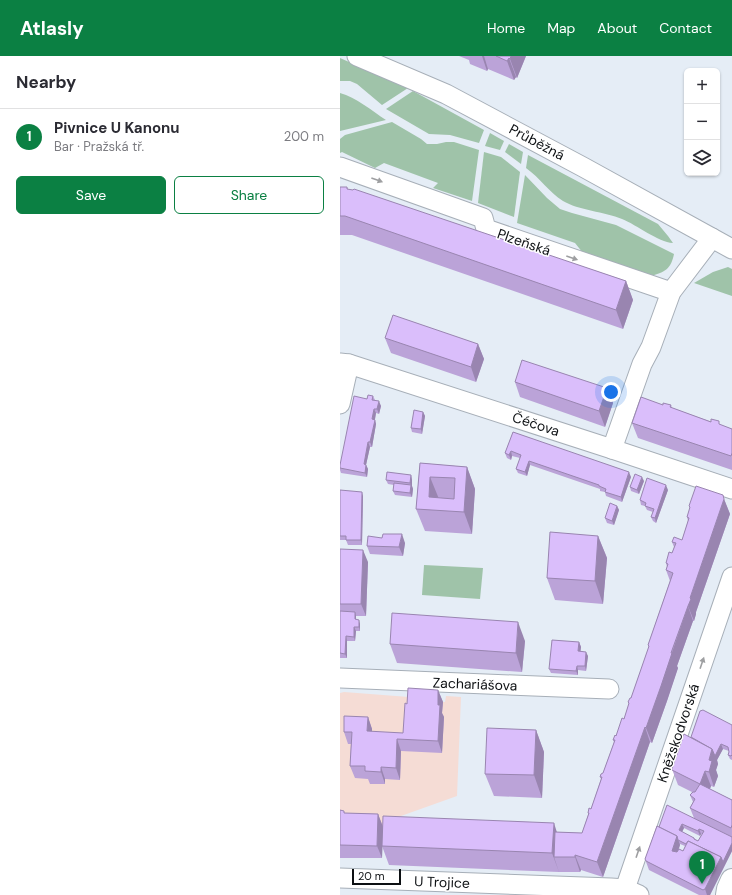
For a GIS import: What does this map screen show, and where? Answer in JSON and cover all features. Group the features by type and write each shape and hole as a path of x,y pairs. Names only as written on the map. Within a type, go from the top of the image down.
{"street":[{"name":"Průběžná","path":"357,56 446,94 732,249"},
{"name":"Plzeňská","path":"340,167 482,218 486,229 671,292"},
{"path":"612,449 642,364 651,347 671,292 712,238"},
{"path":"340,404 345,364"},
{"name":"Čéčova","path":"345,364 732,489"},
{"name":"Kněžskodvorská","path":"632,892 732,577"},
{"name":"Zachariášova","path":"340,678 609,689"},
{"name":"U Trojice","path":"340,878 632,892"},
{"path":"726,895 732,880"}],"shaded area":[{"path":"344,692 409,697 410,700 445,702 446,696 461,697 457,796 387,821 383,827 348,825 340,822 340,693"}],"green space":[{"path":"340,58 408,88 382,105 357,84 350,81 340,81"},
{"path":"413,91 484,130 479,143 450,135 429,134 386,109"},
{"path":"340,93 358,101 386,120 340,131"},
{"path":"392,122 427,144 454,142 479,150 472,201 433,188 438,183 384,163 375,168 342,152 340,153 340,139 345,135"},
{"path":"490,133 504,141 500,150 485,146"},
{"path":"509,144 523,152 521,164 505,152"},
{"path":"484,152 501,157 520,172 514,217 478,203"},
{"path":"528,155 658,224 673,243 654,237 622,219 608,214 576,207 563,201 526,168"},
{"path":"525,175 560,209 616,225 674,254 671,263 664,271 651,276 587,258 575,243 517,223"},
{"path":"728,267 732,269 732,296 694,283 713,272"},
{"path":"424,565 483,568 480,599 422,595"}],"building":[{"path":"496,56 511,56 507,61"},
{"path":"340,187 354,189 626,281 616,310 345,216 340,216"},
{"path":"393,315 478,344 471,367 385,338"},
{"path":"522,360 607,388 599,411 515,382"},
{"path":"368,395 373,396 372,400 379,401 377,409 374,409 372,419 375,420 370,442 368,442 364,464 366,465 365,473 340,468 354,396 367,399"},
{"path":"641,397 663,405 663,403 671,405 670,407 711,422 711,419 719,421 719,424 732,429 731,456 632,423"},
{"path":"414,410 423,412 421,429 411,428"},
{"path":"513,432 629,472 621,497 605,492 606,489 599,485 529,461 525,472 516,469 521,455 511,451 509,455 505,453"},
{"path":"420,463 467,467 464,512 416,509","holes":["430,477 455,478 454,499 429,497"]},
{"path":"387,472 411,475 410,483 386,480"},
{"path":"635,474 642,477 637,490 630,487"},
{"path":"647,478 666,485 655,518 651,517 654,509 645,506 646,503 640,500"},
{"path":"394,483 411,485 410,493 393,491"},
{"path":"696,486 723,495 724,499 661,686 597,862 575,855 575,857 554,857 555,832 582,833 589,813 589,808 591,809 602,777 600,777 601,774 603,773 615,740 613,740 615,735 616,736 622,718 624,719 629,703 628,702 631,698 673,573 666,570 669,552 672,553 676,543 672,542 674,537 682,540 689,518 687,517 689,506"},
{"path":"340,490 362,492 361,540 346,540 346,536 340,536"},
{"path":"610,503 617,506 612,521 605,518"},
{"path":"550,532 598,536 595,581 547,578"},
{"path":"383,534 402,534 399,547 367,546 368,536 382,538"},
{"path":"340,549 363,550 361,604 340,604"},
{"path":"340,611 355,612 355,619 359,620 359,627 354,627 354,637 346,636 345,654 340,653"},
{"path":"392,613 518,622 516,653 390,644"},
{"path":"552,640 579,642 578,651 586,652 585,666 577,666 576,671 549,669"},
{"path":"408,688 438,690 438,705 440,705 438,741 397,739 396,768 381,767 381,772 365,771 365,766 350,766 352,732 344,732 344,716 368,717 367,731 403,733 405,703 407,704"},
{"path":"703,710 732,725 731,756 728,755 728,747 721,744 715,756 712,749 691,737 700,711"},
{"path":"487,728 536,730 534,775 485,774"},
{"path":"684,734 712,749 709,760 712,761 709,772 705,771 700,784 672,770"},
{"path":"700,784 732,800 731,828 690,808 695,799 690,795 695,792"},
{"path":"667,805 732,837 732,843 723,862 721,857 688,841 686,844 678,840 677,836 659,827","holes":["682,824 698,831 699,829 704,831 698,841 679,830"]},
{"path":"340,810 344,811 344,813 378,814 377,846 340,845"},
{"path":"383,816 554,823 552,853 382,846"},
{"path":"657,826 677,836 672,851 677,852 679,849 683,851 688,841 721,857 705,889 703,890 646,861 645,859"}],"place":[{"name":"Pivnice U Kanonu","path":"702,884"}]}
